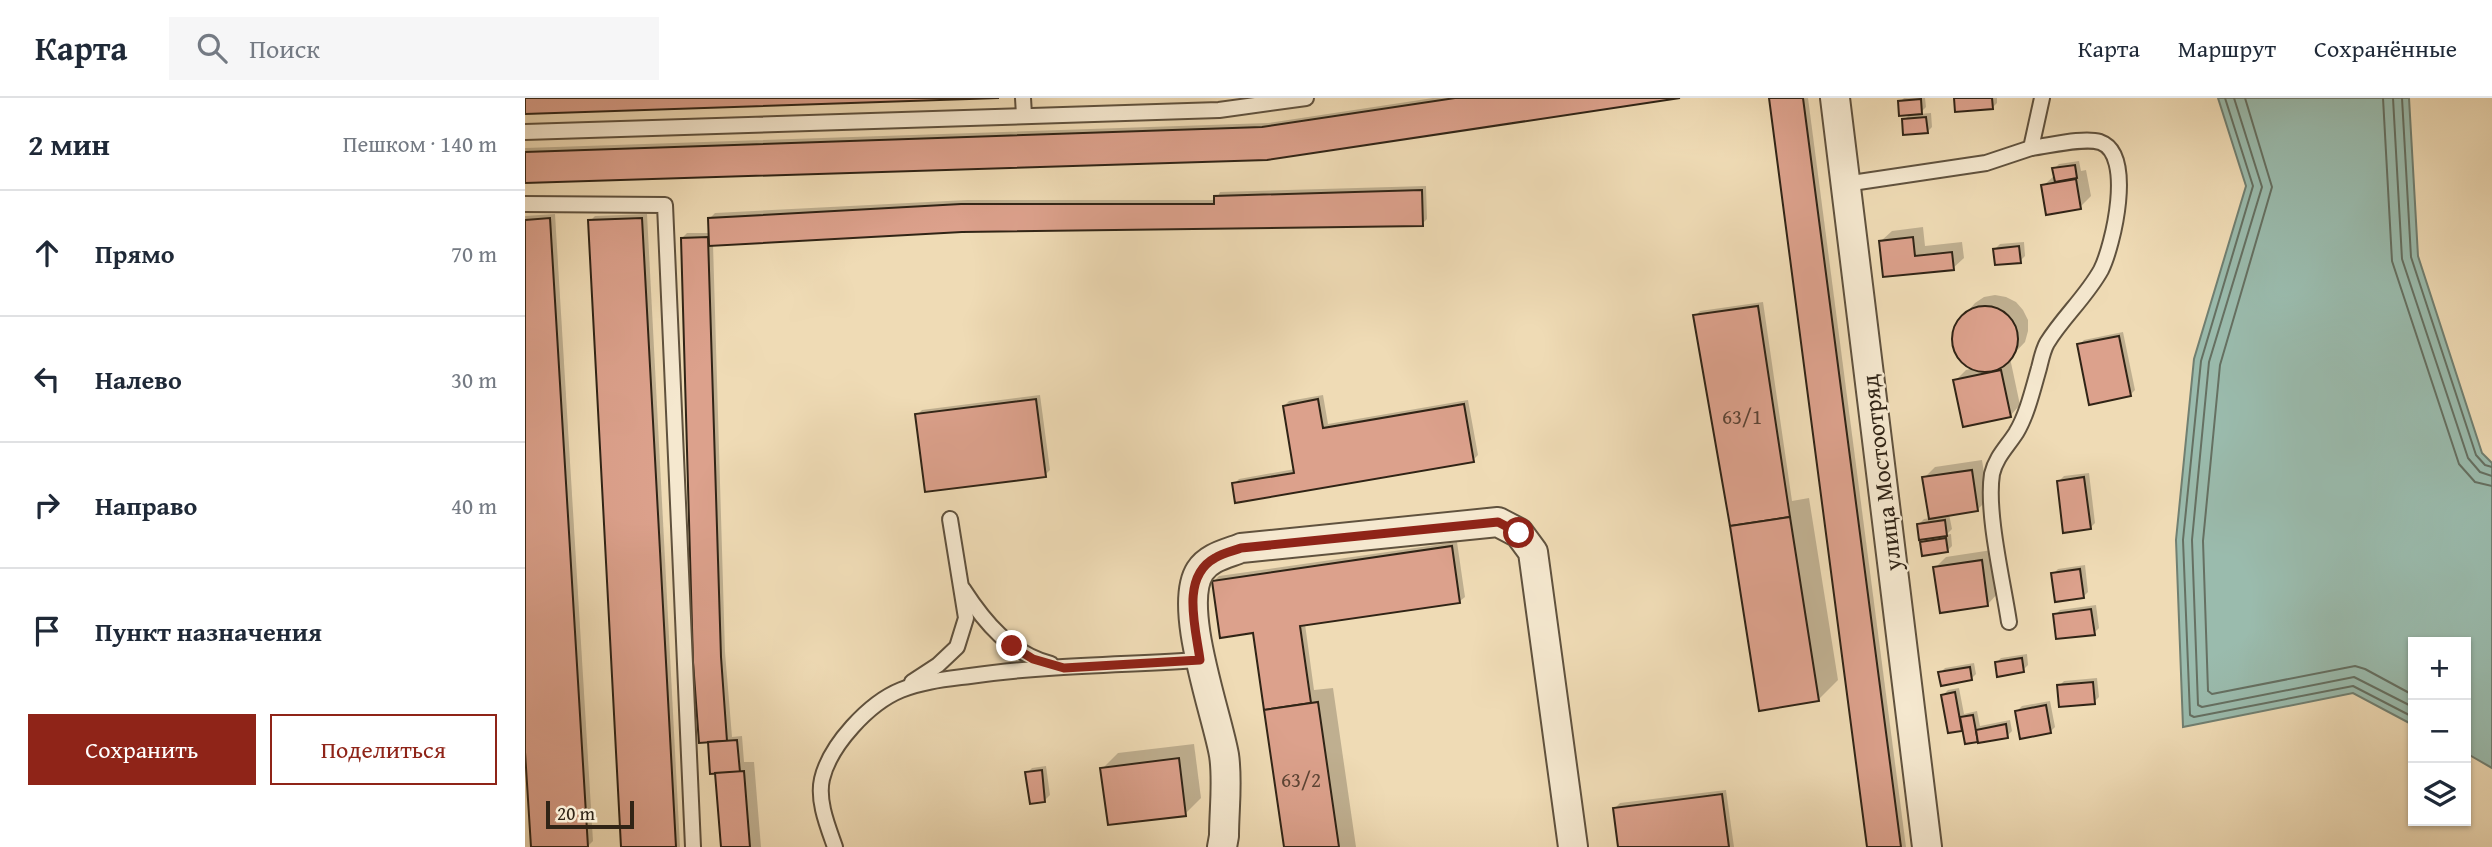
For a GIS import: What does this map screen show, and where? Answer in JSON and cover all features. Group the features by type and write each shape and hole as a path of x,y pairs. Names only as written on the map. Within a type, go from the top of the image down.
{"street":[{"name":"улица Мостоотряд","path":"1835,98 1927,847"},
{"path":"1222,847 1224,757 1200,660 1192,591 1200,571 1214,558 1241,548 1498,522 1519,533 1534,552 1573,847"}],"lane":[{"path":"1023,98 1024,115"},
{"path":"525,132 1219,110 1306,98"},
{"path":"2031,148 2042,98"},
{"path":"1845,184 1986,163 2031,148 2079,141 2100,142 2114,152 2120,175 2113,228 2102,267 2086,295 2045,345 2017,431 1997,457 1992,476 1991,509 2009,622"},
{"path":"525,204 664,205 693,847"},
{"path":"835,847 824,817 822,781 832,754 867,710 938,665 957,647 966,618 950,519"},
{"path":"960,585 983,620 1012,646 1033,659 1064,668"},
{"path":"899,691 921,683 1005,671 1200,660"}],"water":[{"path":"2218,98 2409,98 2418,256 2482,453 2492,463 2492,768 2471,756 2471,637 2408,637 2408,722 2353,693 2183,727 2176,540 2194,359 2246,186"}],"building":[{"path":"525,98 999,98 525,114"},
{"path":"1455,98 1680,98 1267,160 525,183 525,152 1262,127"},
{"path":"1769,98 1803,98 1901,847 1867,847"},
{"path":"1954,98 1992,98 1993,109 1955,112"},
{"path":"1921,99 1922,114 1899,116 1898,101"},
{"path":"1926,117 1928,133 1903,135 1902,119"},
{"path":"2075,165 2077,178 2055,182 2052,168"},
{"path":"2076,179 2081,209 2046,215 2041,185"},
{"path":"1422,190 1423,226 962,232 709,246 708,218 961,204 1214,204 1214,196"},
{"path":"550,218 588,847 531,847 525,752 525,220"},
{"path":"642,218 676,847 621,847 588,220"},
{"path":"708,237 721,657 727,741 699,743 693,662 681,238"},
{"path":"1913,237 1915,256 1952,252 1954,270 1883,277 1879,241"},
{"path":"2019,246 2021,263 1995,265 1993,249"},
{"path":"1758,306 1790,517 1730,526 1693,315"},
{"path":"1978,306 1992,306 2004,311 2013,320 2018,339 2016,352 2009,363 1992,372 1978,372 1966,367 1957,358 1952,346 1952,332 1957,320 1966,311"},
{"path":"2119,336 2131,396 2089,405 2077,344"},
{"path":"2001,370 2011,417 1963,427 1953,380"},
{"path":"1036,399 1046,477 925,492 915,414"},
{"path":"1318,399 1323,428 1464,404 1474,462 1235,503 1232,483 1294,473 1283,406"},
{"path":"1972,470 1978,511 1929,519 1922,477"},
{"path":"2084,477 2091,529 2063,533 2057,481"},
{"path":"1790,517 1819,701 1759,711 1730,526"},
{"path":"1945,520 1947,536 1919,540 1917,524"},
{"path":"1946,538 1948,552 1922,556 1920,542"},
{"path":"1452,546 1460,603 1300,626 1311,703 1264,710 1253,633 1220,638 1212,581"},
{"path":"1982,560 1988,606 1940,613 1933,567"},
{"path":"2080,569 2084,598 2055,602 2051,573"},
{"path":"2091,609 2095,635 2056,639 2053,614"},
{"path":"2022,658 2024,672 1997,677 1995,662"},
{"path":"1970,667 1972,680 1941,686 1938,672"},
{"path":"2093,682 2095,704 2059,707 2057,685"},
{"path":"1955,692 1962,731 1948,733 1941,695"},
{"path":"1318,702 1339,847 1284,847 1264,710"},
{"path":"2046,705 2051,733 2020,739 2015,711"},
{"path":"1973,715 1978,742 1965,744 1960,717"},
{"path":"2006,724 2008,738 1978,743 1976,730"},
{"path":"737,740 740,772 710,774 708,742"},
{"path":"1179,758 1186,816 1108,825 1100,768"},
{"path":"1042,770 1045,802 1030,804 1025,772"},
{"path":"744,771 750,847 721,847 715,773"},
{"path":"1722,794 1729,847 1618,847 1613,808"}],"route":[{"path":"1012,646 1033,659 1064,668 1200,660 1192,591 1200,571 1214,558 1241,548 1498,522 1519,533"}]}
